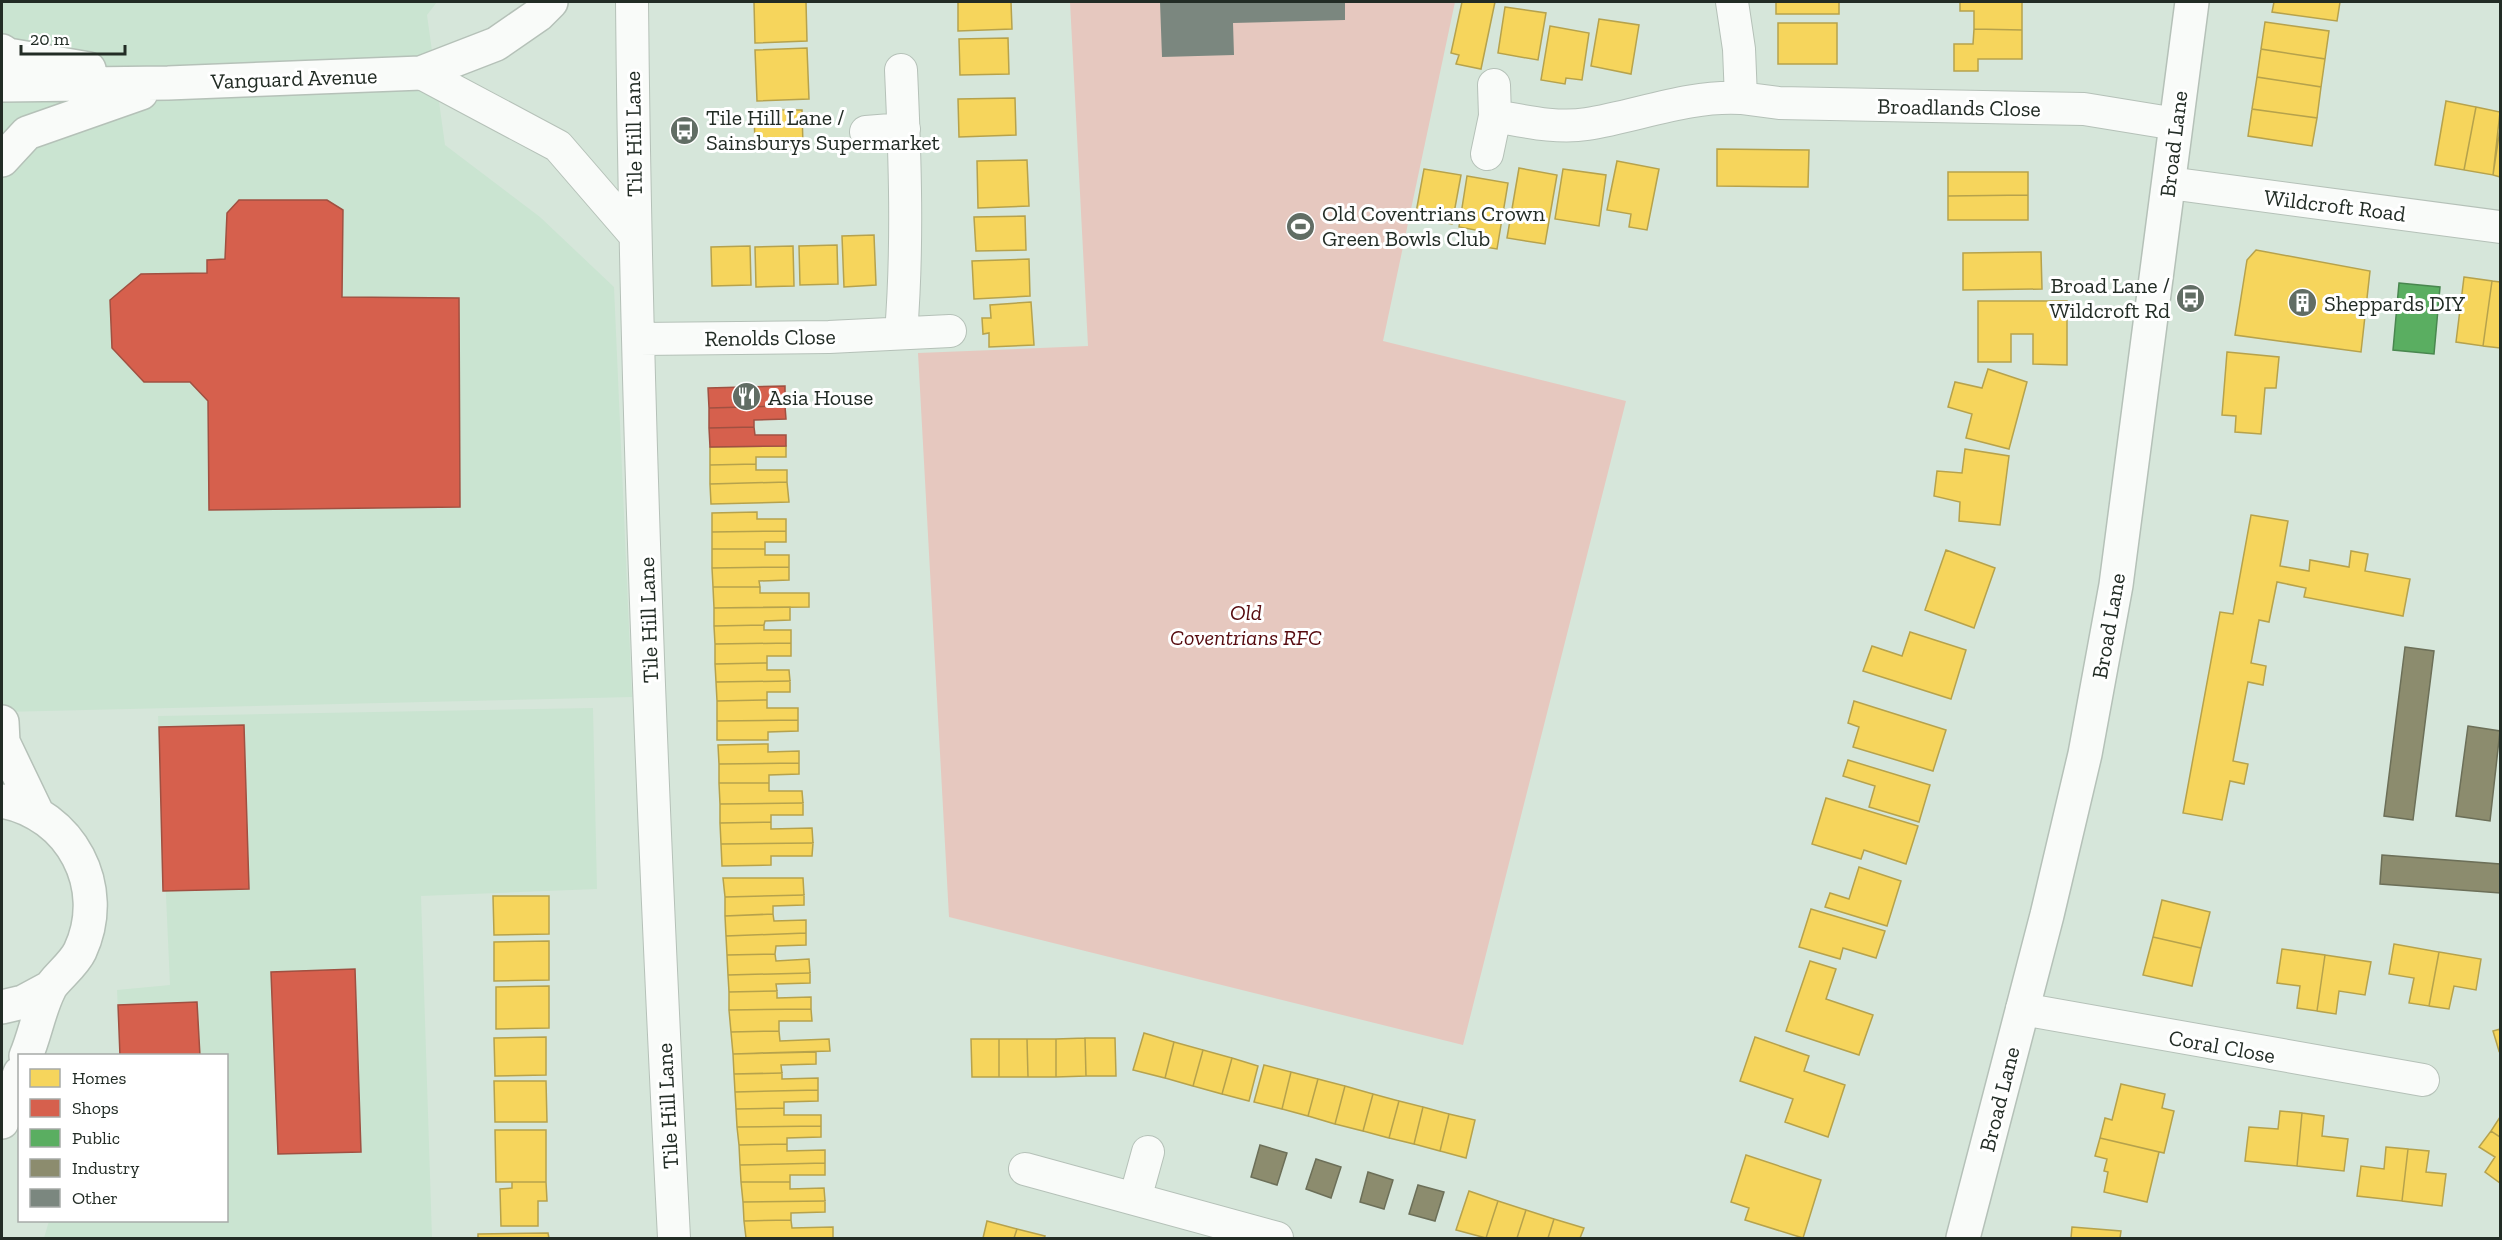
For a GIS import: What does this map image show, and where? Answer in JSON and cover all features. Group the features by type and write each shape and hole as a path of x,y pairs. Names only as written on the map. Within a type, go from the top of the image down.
{"main road":[{"name":"Vanguard Avenue","path":"168,83 421,74 496,44 538,15 551,2"},
{"name":"Broad Lane","path":"1963,1239 2085,754 2116,585 2192,2"},
{"path":"2,51 8,55 168,83"},
{"path":"2,85 168,83"},
{"path":"2,160 27,133 168,83"},
{"path":"2,722 3,742 37,813"},
{"path":"2,801 17,804 37,813 64,834 83,862 91,895 90,925 80,953 62,977 49,988 23,1002 2,1007"},
{"path":"27,1054 49,988"},
{"path":"2,1122 18,1078"}],"street":[{"name":"Tile Hill Lane","path":"632,2 634,234 655,872 674,1239"},
{"path":"1732,2 1738,38 1741,98"},
{"path":"901,70 904,129 905,288 901,333"},
{"name":"Vanguard Avenue","path":"421,74 558,146 634,234"},
{"path":"1487,154 1495,116 1494,85"},
{"name":"Broadlands Close","path":"1495,116 1547,125 1585,125 1715,96 1779,104 2084,109 2176,124"},
{"path":"866,132 904,129"},
{"name":"Wildcroft Road","path":"2169,183 2500,227"},
{"name":"Renolds Close","path":"639,339 950,331"},
{"name":"Coral Close","path":"2022,1009 2431,1082"},
{"path":"1135,1199 1148,1152"},
{"path":"1025,1169 1277,1239"}],"shaded area":[{"path":"2,2 437,2 427,15 445,145 540,217 614,287 632,697 2,712"},
{"path":"593,708 597,889 421,896 432,1238 44,1238 49,1222 228,1222 228,1054 120,1054 117,990 170,985 158,716"}],"green space":[{"name":"Old Coventrians RFC","path":"1070,2 1455,2 1383,341 1626,401 1463,1045 949,917 918,353 1088,346"}],"building: Homes":[{"path":"754,2 806,2 807,41 755,43"},
{"path":"958,2 1011,2 1012,29 958,31"},
{"path":"1462,2 1495,2 1481,69 1456,64 1459,55 1451,53"},
{"path":"1776,2 1839,2 1839,14 1776,14"},
{"path":"1960,2 2022,2 2022,30 1974,29 1974,11 1960,11"},
{"path":"2274,2 2340,2 2337,21 2272,12"},
{"path":"1505,7 1546,13 1538,60 1498,53"},
{"path":"1599,19 1639,25 1631,74 1591,66"},
{"path":"2265,22 2329,31 2325,59 2261,49"},
{"path":"1778,23 1837,23 1837,64 1778,64"},
{"path":"1550,26 1589,33 1582,80 1566,78 1565,84 1541,80"},
{"path":"1974,29 2022,30 2022,59 1978,59 1978,71 1954,71 1954,44 1973,44"},
{"path":"1008,38 1009,74 960,75 959,39"},
{"path":"807,48 809,99 757,101 755,50"},
{"path":"2261,49 2325,59 2321,87 2257,77"},
{"path":"2257,77 2321,87 2317,118 2252,109"},
{"path":"1015,98 1016,135 959,137 958,99"},
{"path":"2446,101 2476,107 2464,170 2435,165"},
{"path":"2476,107 2500,112 2493,175 2464,170"},
{"path":"2252,109 2317,118 2312,146 2248,136"},
{"path":"754,110 802,110 803,146 755,146"},
{"path":"2500,129 2500,177 2493,175"},
{"path":"1717,149 1809,150 1808,187 1717,186"},
{"path":"1027,160 1029,206 978,208 977,161"},
{"path":"1617,161 1659,169 1647,230 1629,227 1631,214 1607,210"},
{"path":"1519,168 1557,175 1545,244 1507,238"},
{"path":"1424,169 1461,175 1452,224 1415,218"},
{"path":"1563,169 1606,175 1599,226 1555,219"},
{"path":"1948,172 2028,172 2028,195 1948,196"},
{"path":"1467,176 1508,183 1497,249 1478,246 1481,231 1459,227"},
{"path":"2028,195 2028,220 1948,220 1948,196"},
{"path":"1025,216 1026,250 976,251 974,217"},
{"path":"874,235 876,285 844,287 842,236"},
{"path":"837,245 838,284 800,285 799,246"},
{"path":"750,246 751,285 712,286 711,247"},
{"path":"793,246 794,286 756,287 755,247"},
{"name":"Sheppards DIY","path":"2256,250 2370,271 2361,352 2235,335 2247,260"},
{"path":"2041,252 2042,289 1963,290 1963,253"},
{"path":"1029,259 1030,296 974,299 972,261"},
{"path":"2464,277 2492,281 2483,346 2456,342"},
{"path":"2492,281 2500,282 2500,348 2483,346"},
{"path":"1978,301 2067,301 2067,365 2033,364 2033,334 2011,334 2011,362 1978,362"},
{"path":"1031,302 1034,345 989,347 989,333 983,334 982,318 991,318 990,305"},
{"path":"2227,352 2279,357 2276,388 2265,388 2261,434 2235,432 2236,416 2222,415"},
{"path":"1988,369 2027,382 2009,449 1966,438 1972,414 1948,407 1955,382 1982,388"},
{"path":"786,446 786,457 756,457 756,464 710,465 710,447"},
{"path":"1965,449 2009,456 2000,525 1959,521 1960,502 1934,496 1937,471 1962,473"},
{"path":"756,464 756,470 787,470 787,482 710,484 710,465"},
{"path":"787,482 789,502 711,504 710,484"},
{"path":"757,512 757,519 786,519 786,531 712,532 712,513"},
{"path":"2251,515 2288,521 2280,566 2309,571 2310,560 2349,567 2351,551 2368,554 2365,571 2410,579 2403,616 2304,597 2306,588 2277,582 2269,622 2259,620 2251,663 2266,666 2263,685 2248,682 2233,761 2248,764 2244,784 2230,781 2222,820 2183,813 2220,612 2233,614"},
{"path":"786,531 786,542 765,542 765,549 712,549 712,532"},
{"path":"712,549 765,549 765,555 789,555 789,567 712,568"},
{"path":"1946,550 1995,568 1974,628 1925,610"},
{"path":"789,567 789,580 759,581 760,587 713,587 712,568"},
{"path":"713,587 760,587 760,593 809,593 809,607 714,608"},
{"path":"790,607 790,620 765,621 764,625 714,626 714,608"},
{"path":"764,625 764,630 791,630 791,643 715,644 714,626"},
{"path":"1910,632 1966,650 1951,699 1863,671 1872,646 1902,656"},
{"path":"791,643 791,656 767,656 767,663 715,664 715,644"},
{"path":"767,663 767,670 789,670 790,681 716,682 715,664"},
{"path":"790,681 790,692 767,692 767,700 717,701 716,682"},
{"path":"767,700 767,708 798,708 798,720 717,721 717,701"},
{"path":"1854,701 1946,730 1933,771 1853,747 1859,727 1848,723"},
{"path":"798,720 798,731 768,732 768,740 717,740 717,721"},
{"path":"768,744 768,752 799,751 799,763 719,764 718,745"},
{"path":"1848,760 1930,785 1919,822 1869,807 1875,786 1843,776"},
{"path":"799,763 799,774 769,775 769,783 719,783 719,764"},
{"path":"719,783 769,783 769,791 802,791 803,803 720,804"},
{"path":"1826,798 1918,826 1906,864 1864,850 1861,859 1812,844"},
{"path":"803,803 803,815 771,815 771,822 720,823 720,804"},
{"path":"771,822 771,829 812,828 813,843 721,844 720,823"},
{"path":"813,843 812,856 771,856 771,865 722,866 721,844"},
{"path":"1859,867 1901,881 1887,926 1825,907 1830,893 1849,899"},
{"path":"723,878 803,878 804,895 725,897"},
{"path":"804,895 804,905 773,906 773,914 725,916 725,897"},
{"path":"493,896 549,896 549,934 494,935"},
{"path":"2162,900 2210,912 2201,948 2153,937"},
{"path":"1811,909 1885,931 1876,958 1843,948 1840,959 1799,947"},
{"path":"773,914 774,921 806,920 806,933 726,936 725,916"},
{"path":"806,933 806,945 776,946 775,954 727,955 726,936"},
{"path":"2153,937 2201,948 2192,986 2143,975"},
{"path":"549,941 549,980 494,981 494,942"},
{"path":"2394,944 2439,952 2429,1006 2409,1003 2414,978 2389,974"},
{"path":"2282,949 2325,955 2317,1011 2297,1008 2300,986 2277,983"},
{"path":"2439,952 2481,959 2476,990 2454,986 2449,1009 2429,1006"},
{"path":"775,954 776,961 809,959 810,973 728,975 727,955"},
{"path":"2325,955 2371,962 2365,995 2339,991 2336,1014 2317,1011"},
{"path":"1810,961 1836,969 1826,999 1873,1015 1859,1055 1786,1031"},
{"path":"810,973 810,983 776,984 777,991 729,992 728,975"},
{"path":"549,986 549,1028 496,1029 496,987"},
{"path":"777,991 777,998 811,997 811,1009 729,1010 729,992"},
{"path":"811,1009 812,1021 779,1021 779,1031 731,1032 729,1010"},
{"path":"2500,1029 2500,1050 2499,1051 2493,1031"},
{"path":"779,1031 780,1041 829,1039 830,1051 733,1054 731,1032"},
{"path":"1144,1033 1174,1042 1165,1078 1133,1070"},
{"path":"546,1037 546,1075 495,1076 494,1038"},
{"path":"1755,1037 1809,1056 1804,1071 1845,1085 1828,1137 1785,1122 1793,1099 1740,1081"},
{"path":"1085,1038 1086,1076 1056,1077 1056,1039"},
{"path":"1085,1038 1115,1038 1116,1076 1086,1076"},
{"path":"971,1039 999,1039 999,1077 972,1077"},
{"path":"999,1039 1027,1039 1028,1077 999,1077"},
{"path":"1027,1039 1056,1039 1056,1077 1028,1077"},
{"path":"1174,1042 1203,1050 1193,1086 1165,1078"},
{"path":"1203,1050 1232,1058 1222,1094 1193,1086"},
{"path":"816,1052 816,1064 781,1065 782,1073 734,1074 733,1054"},
{"path":"1232,1058 1258,1066 1249,1101 1222,1094"},
{"path":"1264,1065 1291,1072 1282,1109 1254,1102"},
{"path":"1291,1072 1318,1079 1308,1116 1282,1109"},
{"path":"782,1073 782,1079 818,1078 818,1090 735,1092 734,1074"},
{"path":"1318,1079 1345,1086 1335,1124 1308,1116"},
{"path":"494,1081 546,1081 547,1122 495,1122"},
{"path":"2121,1084 2165,1094 2162,1108 2174,1111 2164,1153 2100,1138 2105,1118 2112,1120"},
{"path":"1345,1086 1373,1094 1363,1131 1335,1124"},
{"path":"818,1090 818,1101 784,1102 784,1108 736,1109 735,1092"},
{"path":"1373,1094 1399,1101 1389,1138 1363,1131"},
{"path":"1399,1101 1423,1107 1414,1144 1389,1138"},
{"path":"1423,1107 1449,1114 1440,1151 1414,1144"},
{"path":"784,1108 784,1115 821,1115 821,1126 737,1127 736,1109"},
{"path":"2280,1111 2302,1113 2297,1166 2245,1161 2249,1127 2278,1129"},
{"path":"2302,1113 2324,1116 2322,1136 2348,1139 2344,1171 2297,1166"},
{"path":"1449,1114 1475,1120 1466,1158 1440,1151"},
{"path":"2500,1117 2500,1137 2491,1131"},
{"path":"821,1126 821,1137 787,1138 787,1144 739,1145 737,1127"},
{"path":"495,1130 546,1130 546,1182 496,1182"},
{"path":"2491,1131 2500,1137 2500,1183 2485,1172 2495,1157 2479,1147"},
{"path":"2100,1138 2159,1152 2147,1202 2104,1192 2108,1172 2104,1171 2107,1159 2095,1156"},
{"path":"787,1144 787,1151 825,1150 825,1163 740,1165 739,1145"},
{"path":"2386,1147 2408,1149 2402,1201 2357,1196 2361,1166 2384,1169"},
{"path":"2408,1149 2429,1151 2426,1172 2446,1174 2442,1206 2402,1201"},
{"path":"1746,1155 1821,1180 1803,1238 1745,1220 1749,1208 1731,1202"},
{"path":"825,1163 825,1175 790,1175 790,1182 741,1182 740,1165"},
{"path":"512,1182 546,1182 547,1201 538,1201 538,1226 501,1226 500,1189 512,1188"},
{"path":"741,1182 790,1182 790,1189 824,1188 825,1201 743,1202"},
{"path":"1469,1191 1498,1201 1486,1238 1456,1230"},
{"path":"825,1201 825,1212 791,1213 791,1220 744,1221 743,1202"},
{"path":"1498,1201 1526,1210 1517,1238 1486,1238"},
{"path":"1526,1210 1554,1219 1548,1238 1517,1238"},
{"path":"1554,1219 1584,1228 1580,1238 1548,1238"},
{"path":"791,1220 792,1228 833,1227 833,1238 746,1238 744,1221"},
{"path":"987,1221 1017,1229 1014,1238 983,1238"},
{"path":"2072,1227 2121,1231 2120,1238 2071,1238"},
{"path":"1017,1229 1045,1236 1044,1238 1014,1238"},
{"path":"548,1233 549,1238 478,1238 478,1234"}],"building: Shops":[{"path":"239,200 327,200 343,210 342,297 459,298 460,507 209,510 208,401 190,382 144,382 112,348 110,300 141,274 207,273 207,260 225,259 227,213"},
{"name":"Asia House","path":"785,386 785,406 709,408 708,388"},
{"path":"785,406 786,419 754,420 754,427 709,428 709,408"},
{"path":"754,427 755,435 786,435 786,446 710,447 709,428"},
{"path":"244,725 249,889 163,891 159,727"},
{"path":"355,969 361,1152 278,1154 271,972"},
{"path":"197,1002 200,1054 120,1054 118,1005"}],"building: Public":[{"path":"2399,283 2440,287 2434,354 2393,350"}],"building: Industry":[{"path":"2405,647 2434,651 2413,820 2384,816"},
{"path":"2468,726 2500,731 2490,821 2456,816"},
{"path":"2382,855 2500,864 2500,893 2380,884"},
{"path":"1260,1145 1287,1153 1277,1185 1251,1177"},
{"path":"1316,1159 1341,1167 1331,1198 1306,1189"},
{"path":"1368,1172 1393,1180 1384,1209 1360,1202"},
{"path":"1418,1185 1444,1192 1435,1221 1409,1214"}],"building: Other":[{"path":"1160,2 1345,2 1345,20 1233,23 1234,55 1162,57"}],"place":[{"name":"Tile Hill Lane / Sainsburys Supermarket","path":"685,130"},
{"name":"Old Coventrians Crown Green Bowls Club","path":"1301,226"},
{"name":"Broad Lane / Wildcroft Rd","path":"2191,298"},
{"name":"Sheppards DIY","path":"2303,303"},
{"name":"Asia House","path":"747,397"}]}
